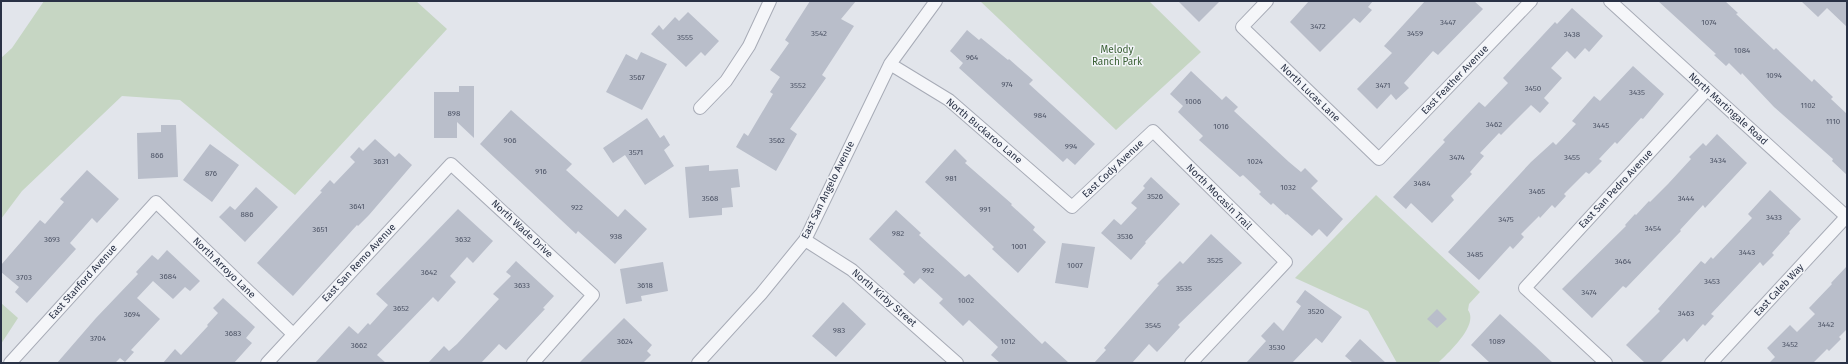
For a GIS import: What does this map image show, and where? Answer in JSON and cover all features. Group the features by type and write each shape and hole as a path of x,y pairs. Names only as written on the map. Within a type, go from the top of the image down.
{"street":[{"name":"East San Angelo Avenue","path":"698,363 772,282 805,240 890,64 936,1"},
{"name":"North Lucas Lane","path":"1267,1 1242,27 1379,159"},
{"name":"East Feather Avenue","path":"1379,159 1531,1"},
{"name":"North Martingale Road","path":"1610,1 1847,217"},
{"path":"700,108 726,81 749,46 765,3"},
{"name":"North Buckaroo Lane","path":"890,64 949,100 1072,207"},
{"name":"East San Pedro Avenue","path":"1606,363 1525,288 1707,90"},
{"name":"East Cody Avenue","path":"1072,207 1153,131"},
{"name":"North Mocasin Trail","path":"1153,131 1286,262 1191,363"},
{"name":"North Wade Drive","path":"451,164 593,295 532,363"},
{"name":"East San Remo Avenue","path":"267,363 451,164"},
{"name":"North Arroyo Lane","path":"156,202 293,334"},
{"name":"East Stanford Avenue","path":"10,363 156,202"},
{"name":"East Caleb Way","path":"1711,363 1847,217"},
{"name":"North Kirby Street","path":"805,240 852,270 957,363"}],"green space":[{"path":"44,1 416,1 447,29 295,195 180,100 122,96 22,191 1,219 1,58 12,48"},
{"name":"Melody Ranch Park","path":"980,1 1149,1 1201,52 1116,130"},
{"path":"1376,195 1480,292 1469,304 1468,310 1470,323 1466,330 1461,338 1438,363 1397,363 1368,311 1295,278"},
{"path":"1,303 18,318 1,344"}],"building":[{"path":"810,1 856,1 841,19 854,26 822,75 826,78 790,129 797,134 776,171 736,147 744,133 748,136 773,94 770,92 780,77 770,70 789,43 785,40"},
{"path":"1178,1 1220,1 1199,22"},
{"path":"1309,1 1373,1 1368,7 1372,10 1360,23 1354,18 1320,52 1290,22"},
{"path":"1425,1 1474,1 1483,9 1438,55 1433,51 1404,83 1409,88 1396,100 1391,94 1377,109 1357,89 1392,53 1384,46"},
{"path":"1658,1 1725,1 1738,13 1736,14 1774,50 1776,48 1812,82 1814,79 1833,97 1831,99 1847,114 1847,175 1832,161 1833,159 1774,107 1742,73 1741,75 1729,63 1726,66 1714,55 1716,54"},
{"path":"1801,1 1847,1 1847,27 1827,8 1818,17"},
{"path":"1572,8 1603,36 1589,52 1585,48 1575,59 1567,51 1551,68 1562,78 1544,98 1549,103 1540,113 1531,105 1501,135 1499,133 1480,153 1484,156 1470,172 1472,174 1451,196 1454,200 1432,223 1411,203 1406,209 1393,197 1445,142 1443,140 1479,102 1485,107 1508,83 1503,78 1555,22 1557,24"},
{"path":"688,12 719,41 705,56 701,52 686,67 651,34 659,25 663,30 675,17 679,21"},
{"path":"967,30 979,40 981,38 1008,60 1009,59 1033,80 1029,84 1095,144 1075,165 1067,158 1063,162 959,68 963,63 950,51"},
{"path":"641,52 667,64 642,110 606,92 626,54 637,60"},
{"path":"1633,66 1664,94 1643,119 1641,118 1617,144 1615,142 1599,159 1602,161 1589,174 1586,172 1564,194 1566,196 1555,208 1552,205 1540,218 1539,216 1521,234 1524,237 1513,249 1510,246 1479,280 1448,252 1531,162 1553,142 1556,145 1576,124 1572,121 1594,96 1600,101"},
{"path":"1191,71 1222,100 1226,96 1238,107 1234,111 1289,162 1301,172 1305,168 1318,181 1311,188 1343,219 1327,237 1319,229 1312,236 1273,203 1271,205 1259,194 1261,192 1243,175 1240,177 1199,140 1203,136 1178,112 1183,106 1170,94"},
{"path":"459,86 474,86 474,138 457,122 457,138 434,138 434,92 459,92"},
{"path":"511,110 572,164 566,170 618,217 625,209 647,229 615,264 578,231 576,234 480,144"},
{"path":"647,118 660,138 664,135 670,145 664,150 674,166 645,185 625,155 613,163 603,148"},
{"path":"161,125 176,125 178,177 138,179 137,133 161,132"},
{"path":"1717,134 1747,163 1705,208 1703,205 1680,230 1681,231 1626,288 1623,286 1592,318 1562,289 1626,226 1625,225 1635,214 1636,215 1668,184 1691,159 1689,157 1703,143 1706,146"},
{"path":"375,139 395,157 399,153 412,165 369,215 358,226 357,225 293,296 257,263 322,192 320,191 330,180 334,184 355,162 350,157 359,147 363,151"},
{"path":"210,144 239,165 212,202 183,180"},
{"path":"955,149 967,161 965,163 1012,204 1011,205 1035,227 1033,230 1046,242 1018,273 992,249 994,247 925,182"},
{"path":"709,165 709,171 738,169 740,187 731,188 733,207 722,208 722,215 689,218 685,167"},
{"path":"87,170 119,199 97,223 92,218 70,243 76,249 27,303 15,292 19,287 1,272 1,265 40,220 45,224 64,202 60,199"},
{"path":"1151,177 1180,204 1145,242 1146,243 1131,260 1101,233 1114,219 1121,225 1137,208 1131,203 1145,188 1143,186"},
{"path":"256,187 278,207 245,242 219,217 230,206 235,210"},
{"path":"1770,190 1801,219 1772,253 1774,255 1763,266 1760,262 1711,314 1714,316 1705,326 1703,324 1687,342 1684,338 1660,363 1645,363 1626,345 1660,311 1658,309 1701,261 1705,264 1711,257 1713,259 1752,218 1748,214"},
{"path":"458,209 493,241 473,263 467,257 450,276 456,282 438,302 433,297 377,355 386,363 315,363 349,326 358,334 368,323 370,325 388,305 376,294"},
{"path":"896,210 921,233 919,235 965,277 969,274 1042,344 1045,341 1069,363 1000,363 991,355 998,347 969,320 963,326 939,303 943,299 920,278 914,284 903,274 905,272 869,239"},
{"path":"1211,234 1242,263 1178,325 1180,327 1157,352 1149,344 1132,363 1094,363 1106,350 1104,348 1159,285 1157,284 1180,261 1183,264"},
{"path":"1062,243 1095,247 1088,288 1055,283"},
{"path":"167,250 200,281 190,291 185,287 173,299 153,281 137,298 160,319 131,350 134,352 125,362 120,358 115,363 57,363 96,318 138,274 136,272 152,255 158,260"},
{"path":"516,261 554,296 543,308 545,309 506,350 499,344 481,363 428,363 444,346 449,351 457,344 499,299 493,294 511,276 506,272"},
{"path":"663,262 668,291 641,296 642,301 626,304 620,269"},
{"path":"1847,266 1847,329 1839,337 1841,339 1829,351 1827,349 1813,363 1769,363 1775,357 1767,348 1790,325 1797,332 1815,314 1809,308"},
{"path":"1305,290 1342,317 1322,343 1316,338 1292,363 1246,363 1266,341 1261,336 1274,322 1283,331 1301,306 1296,302"},
{"path":"223,298 255,327 246,338 252,343 234,363 163,363 175,349 181,355 208,326 207,325 218,313 213,308"},
{"path":"843,302 866,324 836,357 812,336"},
{"path":"1437,309 1447,319 1437,328 1427,319"},
{"path":"1500,314 1553,363 1490,363 1471,345"},
{"path":"624,318 652,345 647,351 651,355 643,363 579,363"},
{"path":"1360,339 1386,363 1353,363 1345,356"}]}
